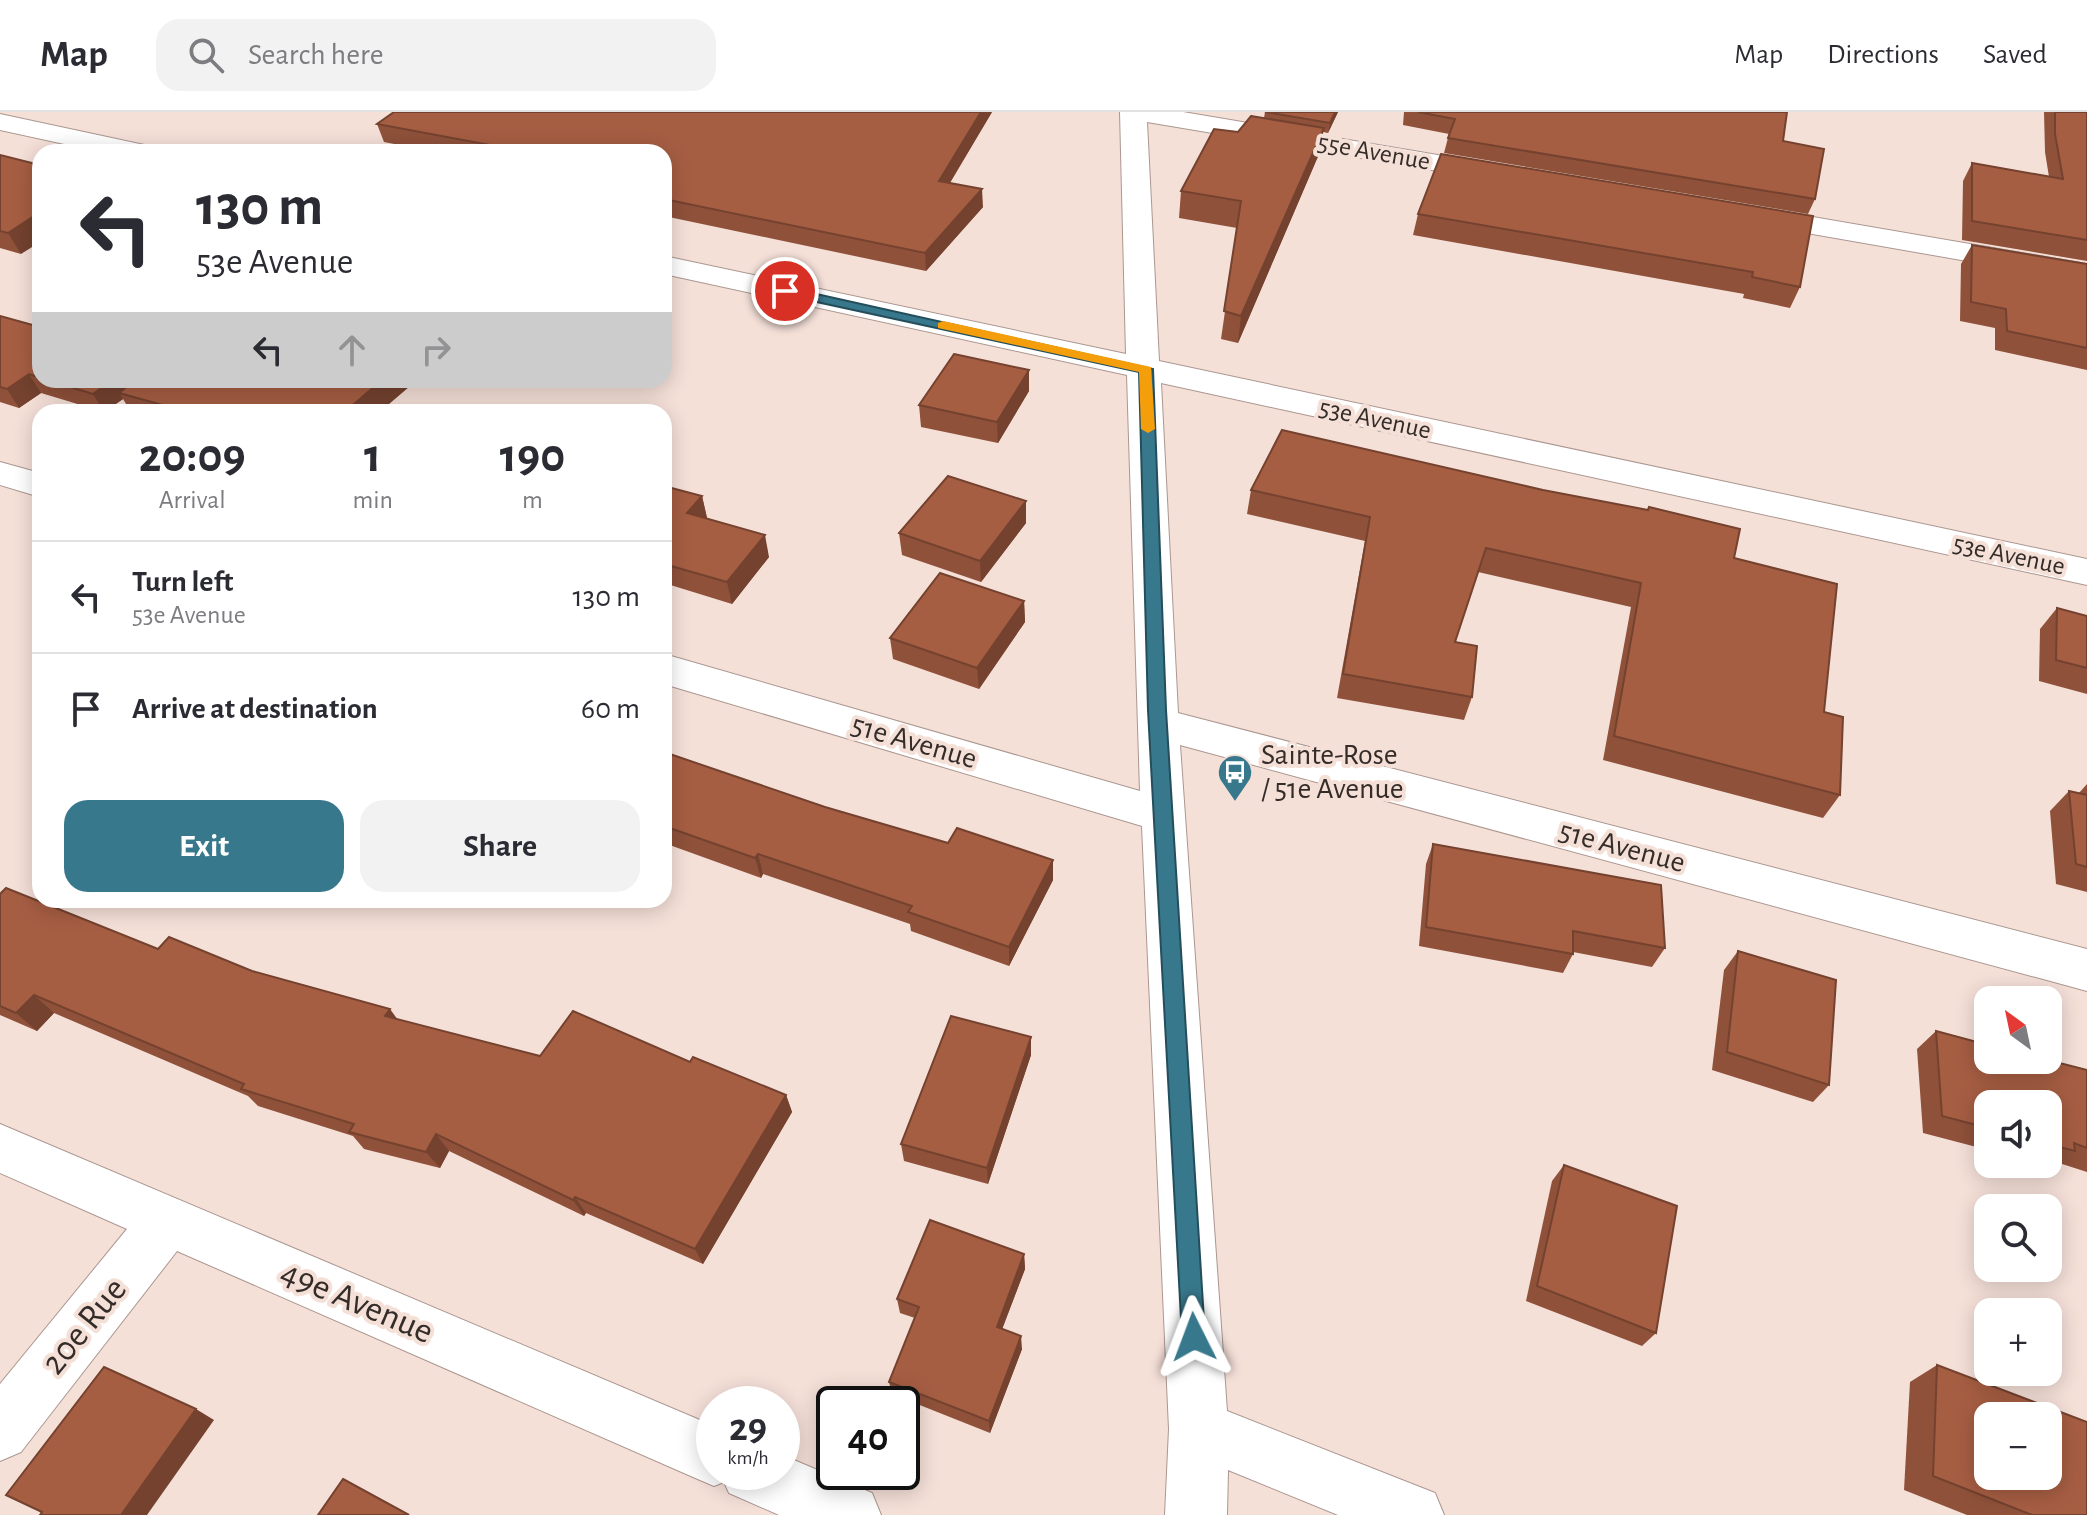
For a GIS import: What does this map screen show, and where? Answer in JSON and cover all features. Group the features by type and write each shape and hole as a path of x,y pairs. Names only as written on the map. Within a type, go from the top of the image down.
{"street":[{"name":"55e Avenue","path":"1134,112 1520,177"},
{"path":"1134,112 1158,723 1199,1429 1196,1515"},
{"path":"0,122 102,144"},
{"path":"1720,211 2087,273"},
{"name":"53e Avenue","path":"672,267 2087,572"},
{"path":"0,473 32,483"},
{"name":"51e Avenue","path":"672,671 1163,815"},
{"name":"51e Avenue","path":"1158,723 2087,970"},
{"name":"49e Avenue","path":"0,1148 696,1448"},
{"name":"20e Rue","path":"0,1431 168,1220"},
{"path":"1199,1429 1413,1515"},
{"path":"792,1490 850,1515"}],"building":[{"path":"394,112 981,112 939,181 982,189 925,253 672,201 672,144 484,144 377,124"},
{"path":"1265,112 1335,112 1330,123"},
{"path":"1418,112 1787,112 1783,141 1824,149 1815,199 1448,138 1455,119"},
{"path":"2055,112 2087,112 2087,240 1972,221 1972,163 2063,179 2055,134"},
{"path":"1251,116 1324,128 1241,316 1224,311 1241,201 1181,191 1214,129 1238,132"},
{"path":"1441,154 1813,216 1800,287 1752,277 1753,272 1418,214"},
{"path":"0,155 32,163 32,217 8,233 0,231"},
{"path":"1972,245 2087,264 2087,348 2007,331 2006,309 1971,302"},
{"path":"0,316 32,325 32,375 29,374 7,389 0,387"},
{"path":"954,354 1029,370 997,422 919,405"},
{"path":"73,388 101,388 93,394"},
{"path":"125,388 373,388 354,404 159,404 119,393"},
{"path":"1282,430 1543,490 1648,510 1649,507 1740,529 1734,558 1837,584 1824,712 1843,717 1840,795 1614,736 1641,583 1486,548 1455,642 1477,646 1472,697 1343,674 1370,517 1251,490"},
{"path":"948,476 1026,501 980,561 899,533"},
{"path":"672,488 702,496 687,513 765,535 727,582 672,566"},
{"path":"940,573 1024,601 977,668 890,638"},
{"path":"2057,608 2087,616 2087,668 2056,660"},
{"path":"672,755 825,807 948,843 957,828 1053,860 1009,947 908,912 912,906 758,854 755,858 672,829"},
{"path":"2069,791 2087,795 2087,867 2076,864"},
{"path":"1433,844 1661,885 1665,948 1573,931 1573,954 1426,927"},
{"path":"6,888 32,898 32,908 56,908 158,949 169,937 252,971 390,1009 385,1016 540,1056 573,1011 690,1062 693,1057 786,1095 695,1249 575,1197 573,1200 436,1134 426,1152 349,1132 354,1124 241,1089 244,1084 34,995 16,1013 0,1006 0,894"},
{"path":"1738,951 1836,980 1829,1085 1727,1052"},
{"path":"951,1016 1031,1037 987,1168 901,1144"},
{"path":"1936,1031 1974,1041 1974,1074 2062,1074 2062,1064 2087,1070 2087,1148 2074,1143 2075,1151 2062,1148 2062,1090 1974,1090 1974,1124 1942,1116"},
{"path":"1564,1165 1677,1206 1656,1333 1537,1286"},
{"path":"930,1220 1024,1254 997,1327 1021,1336 989,1421 920,1394 920,1386 899,1386 889,1382 919,1307 897,1299"},
{"path":"1937,1365 1974,1379 1974,1386 1992,1386 2034,1402 1974,1402 1974,1490 2062,1490 2062,1412 2087,1422 2087,1515 2032,1515 1933,1476"},
{"path":"104,1367 196,1409 121,1515 40,1515 42,1512 6,1495"},
{"path":"343,1479 409,1515 318,1515"}],"slow traffic":[{"path":"943,325 1146,369 1148,429"}],"place":[{"name":"Sainte-Rose / 51e Avenue","path":"1235,803"}],"route":[{"path":"785,291 1146,369 1157,710 1194,1337"}]}
